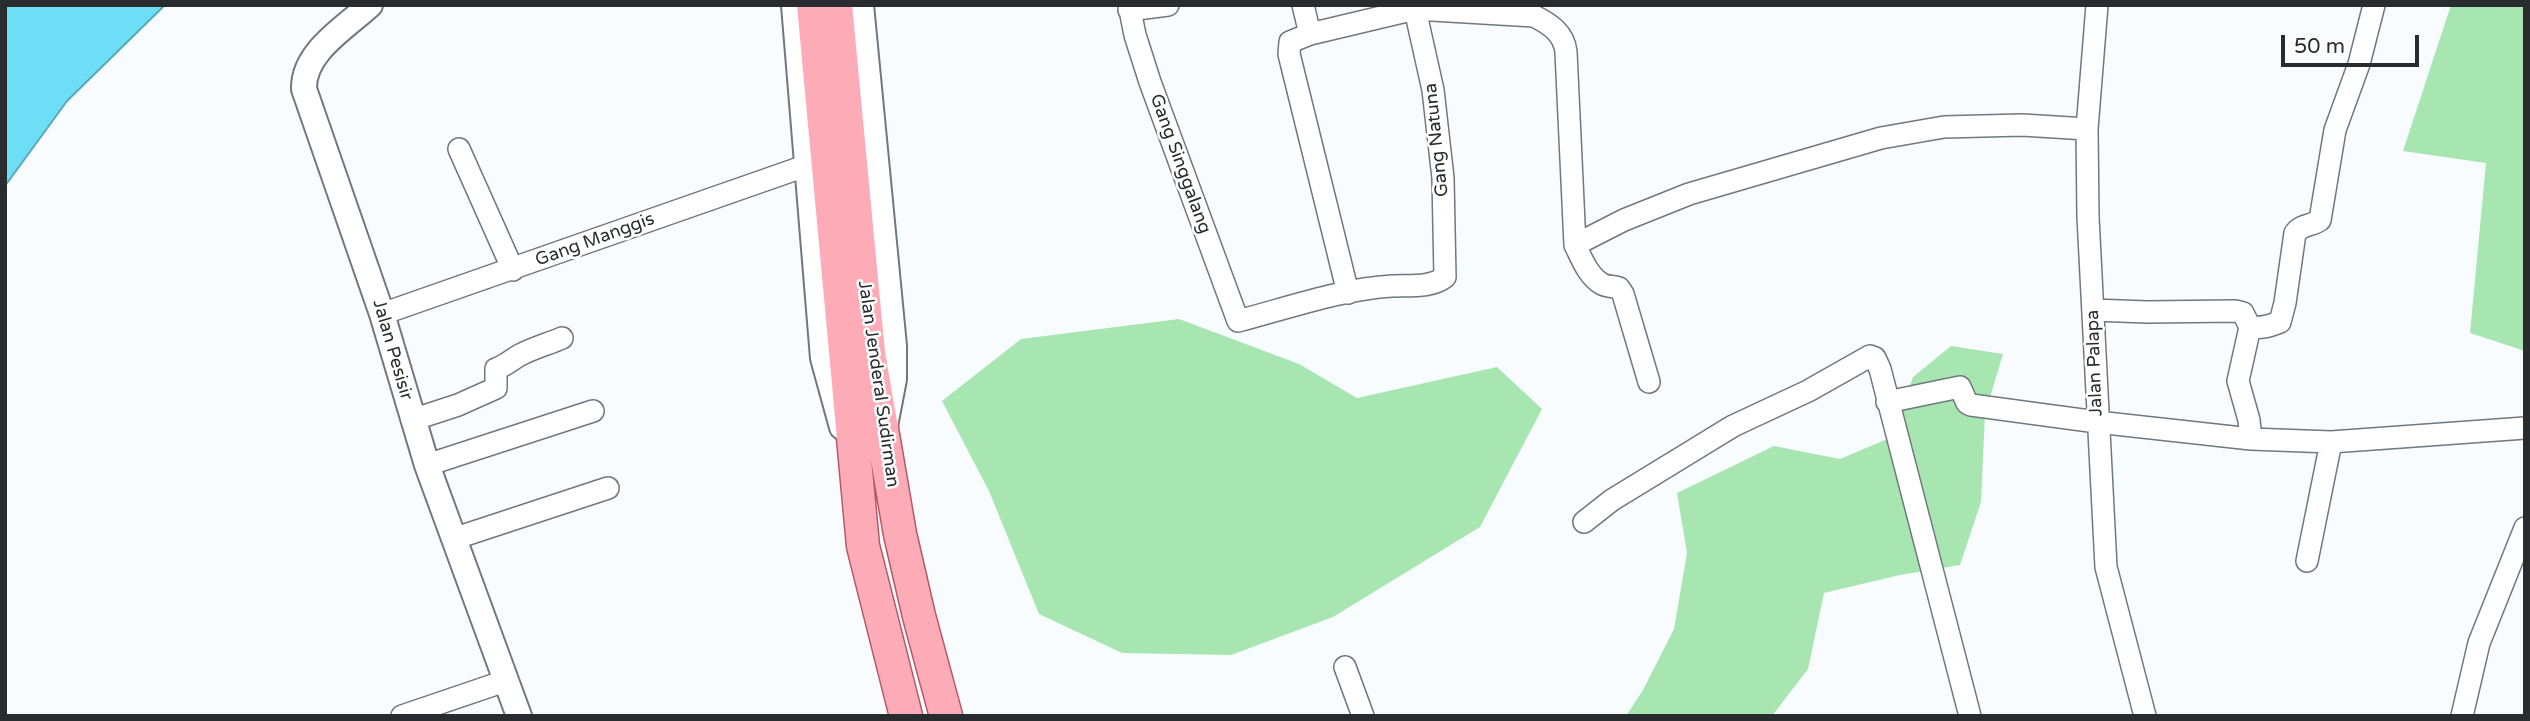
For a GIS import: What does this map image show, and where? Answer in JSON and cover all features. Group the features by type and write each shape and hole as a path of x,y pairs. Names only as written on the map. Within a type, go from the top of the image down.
{"main road":[{"name":"Jalan Jenderal Sudirman","path":"813,5 869,437 900,534 946,716"},
{"name":"Jalan Jenderal Sudirman","path":"836,5 858,354"},
{"name":"Jalan Jenderal Sudirman","path":"869,437 863,546 906,716"}],"street":[{"name":"Jalan Pesisir","path":"370,5 311,60 303,76 304,89 382,314 427,465 519,716"},
{"path":"794,5 823,358 841,426 869,437 894,379 894,346 861,5"},
{"path":"1129,8 1168,5"},
{"path":"1303,5 1310,34"},
{"name":"Jalan Palapa","path":"2097,5 2087,129 2088,217 2106,567 2145,716"},
{"path":"2250,327 2268,327 2280,321 2295,233 2303,226 2320,220 2335,130 2359,64 2374,5"},
{"path":"1348,293 1289,54 1290,42 1310,34 1415,7 1536,11 1558,31 1565,45 1575,245 1587,270 1595,279 1604,285 1619,288 1623,294 1648,382"},
{"name":"Gang Natuna","path":"1348,293 1382,287 1420,286 1439,282 1445,277 1444,178 1433,90 1415,7"},
{"name":"Gang Singgalang","path":"1129,8 1150,82 1238,321 1348,293"},
{"path":"1575,245 1625,220 1689,194 1881,138 1944,127 2022,125 2087,129"},
{"path":"459,149 513,270"},
{"name":"Gang Manggis","path":"382,314 808,165"},
{"path":"2094,310 2243,313 2250,327 2238,382 2249,421 2250,439"},
{"path":"412,420 458,405 496,388 496,369 509,364 515,357 562,338"},
{"path":"1584,522 1612,500 1733,426 1808,391 1870,356 1875,358 1970,716"},
{"path":"1887,402 1960,387 1968,404 2250,439 2331,442 2525,428"},
{"path":"427,465 593,411"},
{"path":"2307,561 2331,442"},
{"path":"453,539 608,488"},
{"path":"2462,716 2479,643 2525,528"},
{"path":"1345,667 1363,716"},
{"path":"402,716 506,681"}],"green space":[{"path":"2451,5 2525,5 2525,351 2470,333 2486,163 2403,151"},
{"path":"1179,319 1299,364 1357,398 1497,367 1542,409 1480,527 1333,617 1231,655 1122,653 1039,614 989,491 942,401 1021,339"},
{"path":"1951,346 2003,354 1985,414 1981,502 1960,565 1900,575 1824,593 1808,669 1772,716 1626,716 1643,690 1674,629 1687,553 1677,493 1774,446 1840,459 1892,437 1913,377"}],"water":[{"path":"5,5 165,5 67,101 5,186"}]}
